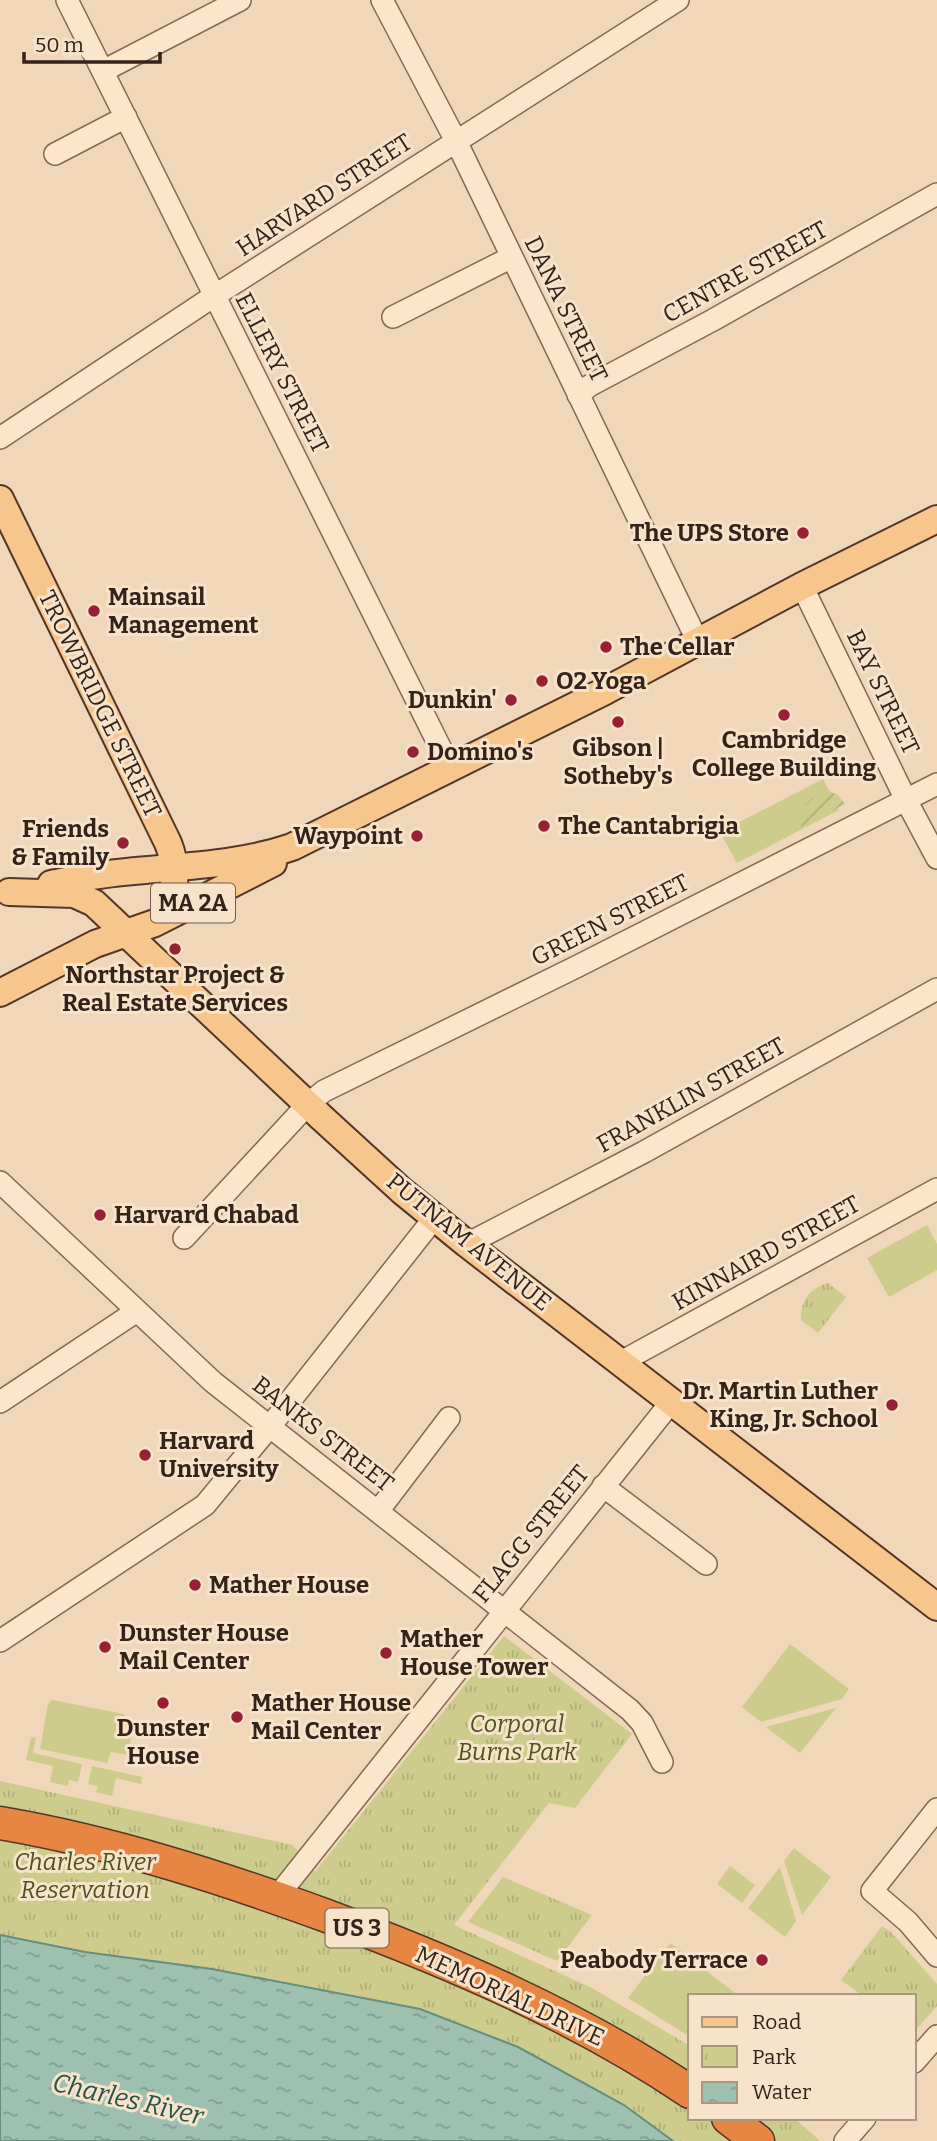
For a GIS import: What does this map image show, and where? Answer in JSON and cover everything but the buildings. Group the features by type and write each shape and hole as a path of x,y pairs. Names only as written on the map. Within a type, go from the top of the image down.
{"highway":[{"name":"MEMORIAL DRIVE","path":"0,1823 119,1849 214,1876 389,1940 523,1998 604,2039 688,2091"},
{"path":"731,2120 758,2141"}],"main road":[{"name":"TROWBRIDGE STREET","path":"0,499 168,843 175,867 171,914"},
{"name":"MA 2A","path":"0,993 95,944 171,914 274,863 316,836 937,519"},
{"name":"MA 2A","path":"4,892 99,875 258,857 316,836"},
{"name":"PUTNAM AVENUE","path":"4,892 66,893 80,895 94,903 402,1191 937,1607"}],"street":[{"name":"ELLERY STREET","path":"67,0 451,769"},
{"path":"103,71 240,0"},
{"name":"DANA STREET","path":"382,0 456,141 698,642"},
{"name":"HARVARD STREET","path":"0,438 214,296 678,0"},
{"path":"55,154 126,117"},
{"name":"CENTRE STREET","path":"578,395 589,386 713,320 937,194"},
{"path":"393,317 512,257"},
{"name":"BAY STREET","path":"802,586 937,858"},
{"name":"GREEN STREET","path":"184,1238 307,1104 332,1086 576,967 937,784"},
{"name":"FRANKLIN STREET","path":"467,1244 644,1152 937,989"},
{"name":"BANKS STREET","path":"0,1182 213,1382 630,1710 642,1723 662,1762"},
{"name":"KINNAIRD STREET","path":"621,1362 937,1189"},
{"path":"0,1641 200,1510 270,1427 435,1217"},
{"path":"0,1402 136,1311"},
{"name":"FLAGG STREET","path":"276,1898 672,1401"},
{"path":"379,1510 449,1418"},
{"path":"603,1486 706,1564"},
{"path":"937,1809 872,1891 908,1922 937,1956"},
{"path":"916,2060 937,2036"}],"green space":[{"path":"823,779 839,810 737,863 720,832"},
{"path":"827,790 838,795 845,804 801,827 798,821 805,805"},
{"path":"927,1225 937,1244 937,1270 889,1297 867,1258"},
{"path":"828,1283 846,1297 818,1333 801,1320 802,1307 811,1292"},
{"name":"Charles River Reservation","path":"504,1636 632,1734 575,1808 549,1803 454,1925 592,1988 688,2045 688,2120 796,2120 820,2141 673,2141 624,2105 518,2047 420,2009 212,1969 85,1952 0,1935 0,1781 293,1845 315,1872"},
{"path":"790,1644 849,1689 842,1699 761,1722 742,1707"},
{"path":"52,1700 124,1714 127,1719 127,1737 131,1739 128,1755 111,1752 107,1763 40,1749 48,1704"},
{"path":"836,1708 800,1753 766,1727"},
{"path":"31,1737 36,1738 33,1753 82,1764 78,1782 69,1780 68,1786 50,1782 53,1766 26,1760"},
{"path":"92,1766 142,1777 141,1784 116,1778 112,1796 96,1792 98,1786 88,1784"},
{"path":"794,1848 831,1877 802,1915 784,1861"},
{"path":"730,1866 755,1885 742,1903 717,1884"},
{"path":"780,1867 796,1921 785,1937 748,1908"},
{"path":"503,1877 592,1915 557,1961 468,1922"},
{"path":"882,1926 891,1932 937,1984 937,2006 916,2030 916,1994 860,1994 841,1980"},
{"path":"670,1943 736,1994 688,1994 688,2036 628,1998"}],"water":[{"name":"Charles River","path":"0,1935 85,1952 212,1969 420,2009 518,2047 624,2105 673,2141 0,2141"}],"place":[{"name":"The UPS Store","path":"803,533"},
{"name":"Mainsail Management","path":"94,611"},
{"name":"The Cellar","path":"606,647"},
{"name":"O2 Yoga","path":"542,681"},
{"name":"Dunkin'","path":"511,700"},
{"name":"Cambridge College Building","path":"784,715"},
{"name":"Gibson | Sotheby's","path":"618,722"},
{"name":"Domino's","path":"413,752"},
{"name":"The Cantabrigia","path":"544,826"},
{"name":"Waypoint","path":"417,836"},
{"name":"Friends & Family","path":"123,843"},
{"name":"Northstar Project & Real Estate Services","path":"175,949"},
{"name":"Harvard Chabad","path":"100,1215"},
{"name":"Dr. Martin Luther King, Jr. School","path":"892,1405"},
{"name":"Harvard University","path":"145,1455"},
{"name":"Mather House","path":"195,1585"},
{"name":"Dunster House Mail Center","path":"105,1647"},
{"name":"Mather House Tower","path":"386,1653"},
{"name":"Dunster House","path":"163,1703"},
{"name":"Mather House Mail Center","path":"237,1717"},
{"name":"Peabody Terrace","path":"762,1960"}],"park label":[{"name":"Corporal Burns Park","path":"517,1738"}]}
